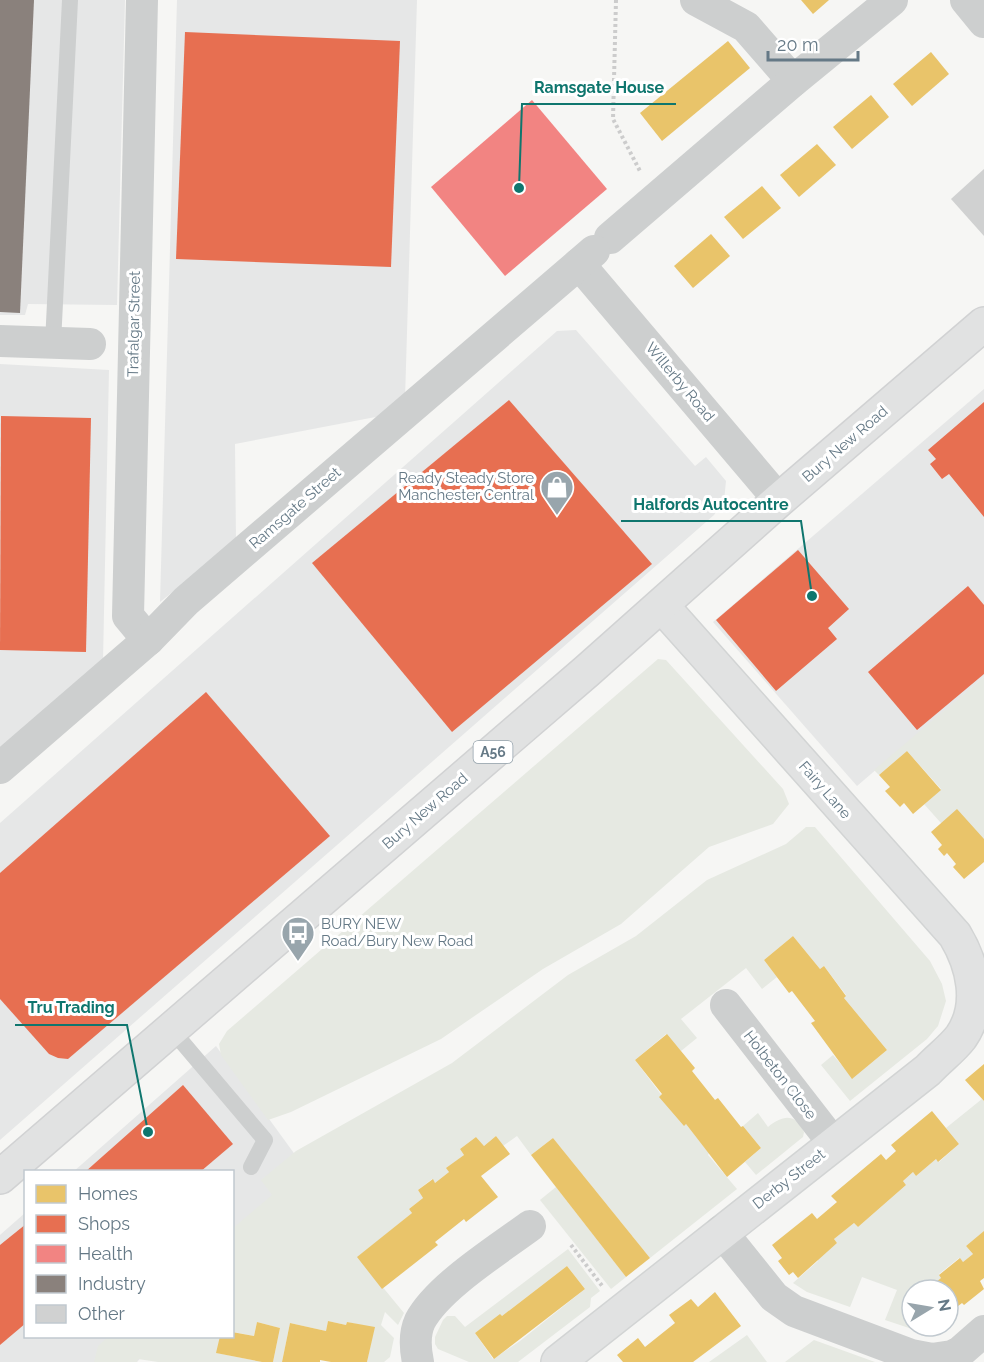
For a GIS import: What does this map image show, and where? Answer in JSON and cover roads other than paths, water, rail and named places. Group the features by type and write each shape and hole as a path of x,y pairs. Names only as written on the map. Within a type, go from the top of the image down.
{"main road":[{"name":"Bury New Road","path":"0,1178 662,606 779,500 984,324"},
{"name":"Fairy Lane","path":"662,606 880,853 938,914 977,966"},
{"name":"Derby Street","path":"558,1362 928,1070 961,1036 973,1002 977,966"}],"street":[{"name":"Trafalgar Street","path":"142,0 128,616 148,640"},
{"path":"696,0 746,27 794,81"},
{"name":"Ramsgate Street","path":"0,768 148,640 186,601 594,251 892,0"},
{"path":"966,0 984,22"},
{"name":"Willerby Road","path":"594,251 779,500"},
{"path":"0,342 90,344"},
{"name":"Holbeton Close","path":"726,1005 834,1144"},
{"path":"418,1362 415,1349 417,1331 430,1307 446,1289 530,1226"},
{"path":"721,1232 774,1297 794,1311 911,1355 932,1359 952,1356 960,1352 984,1331"}],"lane":[{"path":"53,343 70,0"},
{"path":"171,1029 265,1140 251,1167"}],"place":[{"name":"Ramsgate House","path":"519,188"},
{"name":"Ready Steady Store Manchester Central","path":"557,516"},
{"name":"Halfords Autocentre","path":"812,596"},
{"name":"BURY NEW Road/Bury New Road","path":"298,962"},
{"name":"Tru Trading","path":"148,1132"}]}
